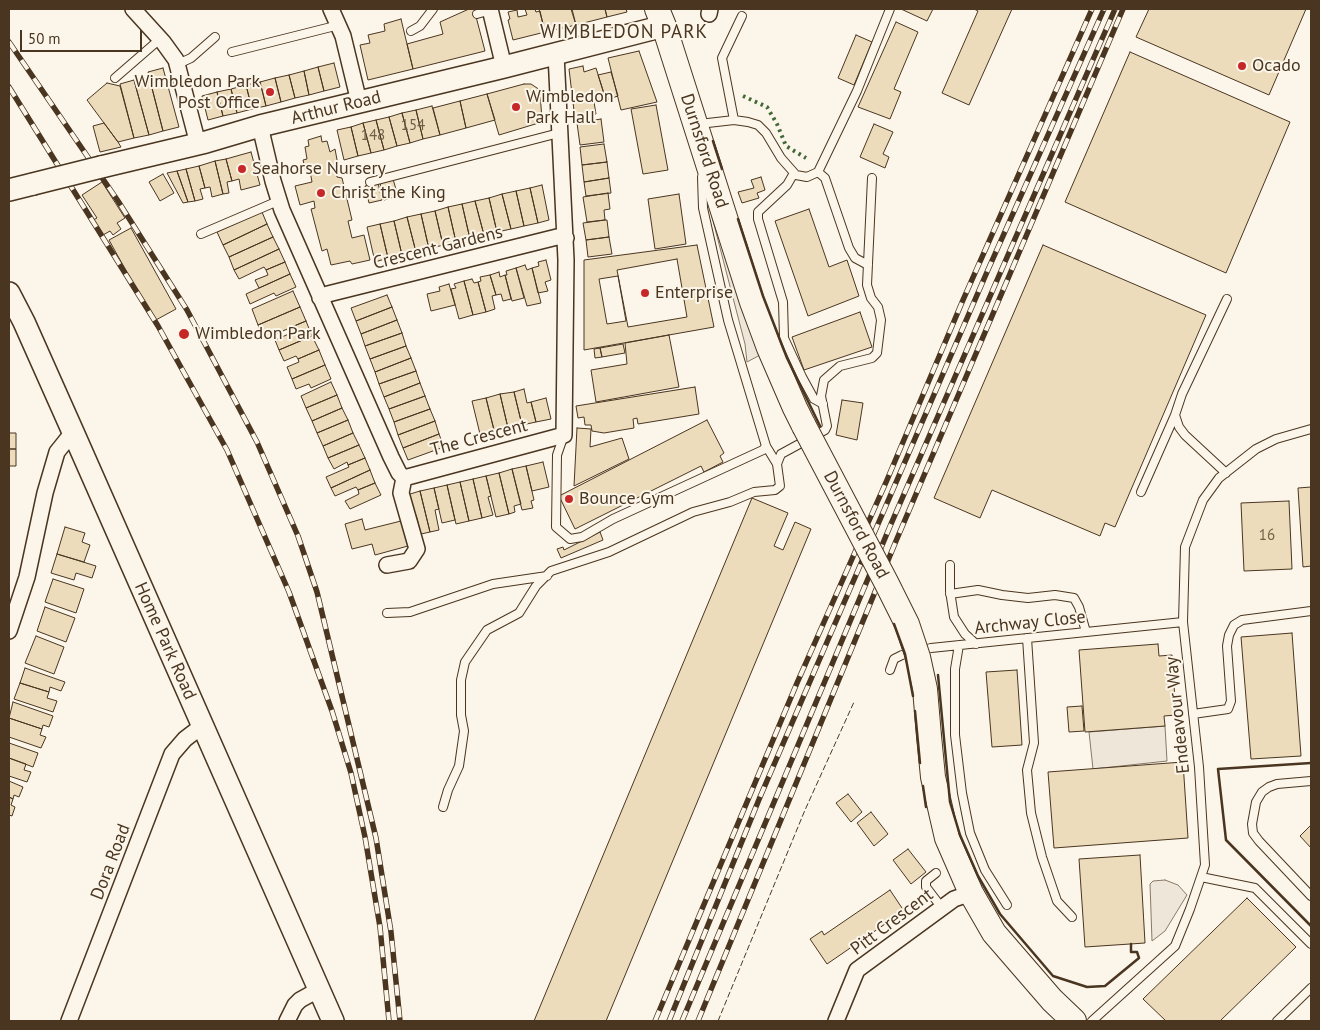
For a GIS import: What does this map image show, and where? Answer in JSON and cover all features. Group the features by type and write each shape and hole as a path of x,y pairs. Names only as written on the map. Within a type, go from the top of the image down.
{"main road":[{"name":"Durnsford Road","path":"660,17 769,348 795,408 907,624 918,657 925,690 933,777 947,838 971,893 994,933 1052,1000 1074,1021"}],"street":[{"path":"133,9 160,39 178,64 198,144"},
{"path":"331,9 339,25 359,102"},
{"path":"486,11 504,67"},
{"name":"Arthur Road","path":"9,190 198,144 260,126 556,54 660,17"},
{"path":"556,54 566,238 564,435"},
{"path":"260,126 278,201 390,457 398,472 404,478 401,493 417,550 409,561 387,565"},
{"name":"Crescent Gardens","path":"320,298 328,294 557,237 566,238"},
{"name":"Home Park Road","path":"9,293 73,432 333,1021"},
{"path":"9,630 27,577 45,493 57,452 73,432"},
{"name":"The Crescent","path":"404,478 564,435"},
{"name":"Dora Road","path":"69,1021 172,754 185,739 202,726"},
{"name":"Pitt Crescent","path":"836,1021 858,970 954,899 971,893"},
{"path":"287,1021 295,1005 300,1000 318,990"}],"lane":[{"path":"411,31 420,26 432,9"},
{"path":"443,807 448,790 459,766 464,731 461,715 461,680 465,662 487,630 519,613 536,586 551,572 609,552 693,512 730,502 754,492 775,490 780,486 777,464 766,446 728,320 705,215 698,134 734,120 758,125 766,133 781,158 796,175 807,177 818,172 857,90 890,9"},
{"path":"734,120 722,58 742,16"},
{"path":"232,52 339,25"},
{"path":"178,64 191,58 215,37"},
{"path":"115,78 160,39"},
{"path":"370,182 559,133"},
{"path":"818,172 825,178 855,258 868,264"},
{"path":"794,173 787,185 758,212 758,219 783,302 784,338 814,399 823,404"},
{"path":"777,464 781,454 825,430 827,426 821,396 824,380 840,366 872,358 877,353 881,320 878,308 871,298 867,285 872,178"},
{"path":"200,234 278,201"},
{"path":"1141,492 1175,415 1182,394 1227,298"},
{"path":"1175,415 1179,427 1185,435 1226,472"},
{"name":"Endeavour Way","path":"1092,1021 1175,946 1205,865 1199,767 1183,622 1185,547 1203,500 1219,478 1256,449 1276,438 1311,429"},
{"path":"564,435 557,455 556,527 570,539 582,537 613,519 763,450 766,446"},
{"path":"950,565 950,594 954,617 965,634 976,644"},
{"path":"387,613 410,612 493,584 547,576"},
{"path":"950,594 978,590 1028,598 1056,595 1074,598 1079,607 1086,632"},
{"path":"1193,714 1228,709 1231,693 1227,646 1229,635 1234,625 1242,620 1311,610"},
{"name":"Archway Close","path":"890,670 894,659 902,655 931,648 1183,622"},
{"path":"1027,638 1034,743 1027,770 1031,813 1042,857 1057,901 1072,917"},
{"path":"959,645 955,669 955,735 962,793 970,833 985,870 1007,905"},
{"path":"1311,781 1277,784 1262,792 1256,802 1252,824 1253,833 1258,841 1311,896"},
{"path":"936,873 926,881 926,887 942,908"},
{"path":"1201,877 1255,888 1311,944"},
{"path":"1277,1021 1311,988"}],"shaded area":[{"path":"714,216 743,313 760,355 747,362 745,344 712,217"},
{"path":"1165,726 1167,761 1093,769 1089,732"},
{"path":"1165,880 1178,885 1187,895 1165,931 1152,941 1150,884 1153,881"}],"building":[{"path":"469,9 474,9 485,51 413,69 407,44 443,34 440,22"},
{"path":"525,9 535,9 536,12 540,11 545,32 513,40 508,12 517,10 518,17 527,15"},
{"path":"539,9 571,9 576,25 545,32"},
{"path":"572,9 605,9 607,17 576,25"},
{"path":"605,9 626,9 627,12 607,17"},
{"path":"901,9 933,9 927,21"},
{"path":"974,9 1012,9 969,105 942,93 978,11"},
{"name":"Ocado","path":"1149,9 1306,9 1269,95 1136,37"},
{"path":"401,19 413,69 368,80 360,45 370,43 368,35 385,31 384,24"},
{"path":"896,22 918,32 894,89 901,92 890,119 858,107"},
{"path":"856,35 872,42 854,85 838,78"},
{"path":"639,51 657,102 621,110 608,58"},
{"path":"1130,52 1290,122 1226,273 1065,202"},
{"path":"334,63 340,87 324,91 318,67"},
{"path":"583,66 584,72 596,68 606,100 594,102 596,114 575,119 569,69"},
{"path":"318,67 324,91 309,95 304,71"},
{"path":"163,68 179,127 163,131 148,72"},
{"path":"304,71 309,95 295,98 289,75"},
{"path":"611,72 618,96 606,100 598,75"},
{"path":"289,75 295,98 281,102 275,78"},
{"path":"149,77 163,131 149,135 134,80"},
{"name":"Wimbledon Park Post Office","path":"275,78 281,102 266,106 260,82"},
{"path":"134,80 149,135 134,138 120,84"},
{"path":"260,82 266,106 252,109 246,85"},
{"path":"107,83 120,86 134,138 118,142 87,100"},
{"name":"Wimbledon Park Hall","path":"524,84 531,84 540,90 542,122 499,135 487,94"},
{"path":"246,85 252,109 237,113 231,89"},
{"path":"231,89 237,113 223,116 217,92"},
{"path":"217,92 223,116 208,120 202,96"},
{"path":"487,94 495,120 466,128 460,101"},
{"path":"460,101 466,128 440,135 433,108"},
{"path":"656,105 668,170 643,174 631,109"},
{"path":"432,106 440,135 423,139 416,110"},
{"path":"416,110 423,139 410,143 402,113"},
{"path":"402,113 410,143 397,146 389,117"},
{"path":"389,117 397,146 384,150 376,120"},
{"path":"601,119 604,142 580,145 577,123"},
{"path":"376,120 384,150 371,153 363,123"},
{"path":"104,123 121,147 100,152 93,126"},
{"path":"363,123 371,153 358,156 351,127"},
{"path":"874,124 893,132 883,154 889,157 885,168 860,157"},
{"path":"351,127 358,156 344,160 337,130"},
{"name":"Christ the King","path":"321,136 322,142 327,141 330,152 335,149 338,165 335,166 337,177 342,178 352,220 348,221 352,238 364,235 370,260 352,264 350,261 331,265 327,249 322,251 311,209 315,208 314,201 300,205 295,186 312,182 310,171 306,172 303,160 307,159 305,147 309,146 308,140"},
{"path":"604,144 607,162 582,165 580,147"},
{"name":"Seahorse Nursery","path":"251,152 260,185 241,190 239,179 232,181 226,159"},
{"path":"226,159 232,181 227,182 229,193 223,194 215,161"},
{"path":"215,161 223,194 212,197 210,187 205,188 199,166"},
{"path":"607,162 609,178 584,182 582,165"},
{"path":"199,166 205,188 200,189 203,199 195,201 186,169"},
{"path":"186,169 195,201 188,202 177,171"},
{"path":"177,171 188,202 183,203 167,173"},
{"path":"163,174 174,193 160,201 149,182"},
{"path":"761,177 765,190 757,193 759,198 742,203 738,192 754,188 751,180"},
{"path":"609,178 611,193 586,196 584,182"},
{"path":"393,179 398,196 384,200 380,183"},
{"path":"102,182 125,218 117,223 121,229 113,235 110,231 103,235 93,220 97,218 82,195"},
{"path":"378,183 382,200 369,203 365,186"},
{"path":"542,185 549,220 538,223 530,188"},
{"path":"530,188 538,223 524,226 516,191"},
{"path":"516,191 524,226 511,229 502,194"},
{"path":"608,193 610,209 604,210 605,220 587,222 583,197"},
{"path":"502,194 511,229 497,232 489,198"},
{"path":"679,194 686,244 655,249 648,199"},
{"path":"489,198 497,232 484,235 475,201"},
{"path":"475,201 484,235 470,239 462,204"},
{"path":"462,204 470,239 456,242 448,207"},
{"path":"448,207 456,242 443,245 435,211"},
{"path":"809,209 829,267 847,260 859,296 808,316 775,221"},
{"path":"435,211 443,245 429,249 421,214"},
{"path":"262,212 267,224 223,245 217,232"},
{"path":"421,214 429,249 416,252 407,217"},
{"path":"407,217 416,252 402,255 394,221"},
{"path":"607,220 609,237 586,240 583,223"},
{"path":"394,221 402,255 388,258 380,224"},
{"path":"267,224 273,237 229,257 223,245"},
{"path":"380,224 388,258 375,262 367,227"},
{"path":"131,228 176,309 154,321 109,240"},
{"path":"273,237 279,249 234,270 229,257"},
{"path":"609,237 612,254 588,257 586,240"},
{"name":"Enterprise","path":"697,245 714,327 584,350 584,260"},
{"path":"1043,245 1206,315 1115,527 1105,523 1100,536 992,490 980,518 934,498"},
{"path":"279,249 285,262 266,270 264,267 239,279 234,270"},
{"path":"677,259 687,317 628,327 617,270"},
{"path":"546,260 551,280 545,282 548,291 538,293 532,268 539,266 538,262"},
{"path":"285,262 290,274 259,288 255,280 268,275 266,270"},
{"path":"525,265 527,270 532,268 541,303 527,306 516,268"},
{"path":"516,268 524,298 512,301 505,275 507,275 506,271"},
{"path":"499,272 500,277 505,275 511,299 503,301 501,294 496,295 490,275"},
{"path":"290,274 296,287 276,296 274,293 250,304 246,294"},
{"path":"490,275 496,295 492,296 495,309 486,312 478,282 481,281 480,277"},
{"path":"618,276 626,321 607,324 599,279"},
{"path":"472,279 474,283 478,282 486,312 473,315 464,281"},
{"path":"464,281 473,315 459,319 451,289 456,288 454,284"},
{"path":"449,284 455,305 431,311 427,294 440,291 439,287"},
{"path":"293,291 300,307 258,325 252,309"},
{"path":"387,295 392,307 356,321 351,308"},
{"path":"300,307 306,321 264,339 258,325"},
{"path":"392,307 397,320 361,334 356,321"},
{"path":"860,312 872,347 804,370 792,337"},
{"path":"397,320 402,333 365,346 361,334"},
{"path":"306,321 312,336 279,350 275,340 291,333 289,328"},
{"path":"402,333 406,346 370,359 365,346"},
{"path":"669,335 679,387 596,402 591,370 627,364 625,343"},
{"path":"312,336 319,350 298,359 296,356 284,361 279,350"},
{"path":"623,344 625,353 602,357 600,348"},
{"path":"406,346 411,358 375,372 370,359"},
{"path":"600,348 602,357 595,358 594,349"},
{"path":"319,350 325,365 292,379 287,367 299,362 298,359"},
{"path":"411,358 416,371 379,384 375,372"},
{"path":"325,365 331,379 311,388 309,384 296,389 292,379"},
{"path":"416,371 420,383 384,397 379,384"},
{"path":"331,382 337,395 306,408 301,396"},
{"path":"420,383 425,396 389,409 384,397"},
{"path":"695,387 699,414 638,424 637,418 633,419 634,428 604,433 592,431 591,425 585,425 584,417 578,418 576,406"},
{"path":"524,389 527,403 531,402 536,422 522,425 514,392"},
{"path":"514,392 522,425 508,428 500,394"},
{"path":"500,394 508,428 494,430 486,398"},
{"path":"337,395 342,408 312,421 306,408"},
{"path":"425,396 430,409 394,422 389,409"},
{"path":"486,398 494,430 490,431 491,434 485,435 480,434 472,401"},
{"path":"546,398 551,419 536,422 531,402"},
{"path":"842,400 863,403 857,440 836,435"},
{"path":"342,408 348,420 317,433 312,421"},
{"path":"430,409 435,421 398,435 394,422"},
{"path":"348,420 353,433 323,446 317,433"},
{"path":"707,420 724,453 720,456 723,462 704,472 701,466 575,529 559,496"},
{"path":"435,421 439,434 403,448 398,435"},
{"path":"577,428 591,429 590,447 622,438 629,459 574,486"},
{"path":"9,433 16,433 16,449 9,449"},
{"path":"353,433 359,445 328,458 323,446"},
{"path":"439,434 444,447 408,460 403,448"},
{"path":"359,445 365,458 348,465 347,462 334,469 328,458"},
{"path":"9,449 16,449 16,466 9,466"},
{"path":"365,458 370,470 331,488 326,477"},
{"path":"543,462 549,487 532,491 526,466"},
{"path":"526,466 534,500 531,501 533,508 522,510 512,469"},
{"path":"512,469 521,504 514,506 515,512 509,514 499,473"},
{"path":"370,470 375,483 358,490 356,487 335,496 331,488"},
{"path":"499,473 509,514 496,517 486,476"},
{"path":"486,476 491,496 488,497 493,515 482,518 473,479"},
{"path":"473,479 482,518 469,521 460,482"},
{"path":"460,482 469,521 456,524 447,485"},
{"path":"375,483 381,495 350,509 345,501 359,494 358,490"},
{"path":"447,485 455,520 442,523 434,488"},
{"path":"1311,487 1311,566 1303,567 1298,488"},
{"path":"434,488 439,509 435,510 439,530 430,532 420,491"},
{"path":"420,491 430,532 421,534 416,515 412,516 407,495"},
{"path":"752,498 788,513 774,546 783,550 795,522 811,529 606,1021 534,1021"},
{"path":"1289,501 1292,569 1244,571 1241,503"},
{"path":"362,519 365,530 401,521 408,546 375,555 372,544 352,549 345,524"},
{"path":"65,527 85,533 82,542 90,545 84,562 57,554"},
{"path":"600,532 603,540 561,558 557,549 563,547 564,550"},
{"path":"57,554 96,566 92,578 76,573 74,580 51,573"},
{"path":"53,579 84,589 76,613 45,602"},
{"path":"45,607 75,618 66,642 37,631"},
{"path":"1292,633 1301,756 1251,759 1241,637"},
{"path":"36,636 64,647 54,674 25,663"},
{"path":"1158,644 1159,656 1172,655 1176,715 1164,716 1165,726 1085,732 1079,650"},
{"path":"25,668 65,682 61,691 50,687 49,692 20,683"},
{"path":"1017,670 1022,745 992,747 986,672"},
{"path":"20,683 49,692 47,698 57,701 53,712 14,699"},
{"path":"13,702 53,716 49,727 43,725 42,729 9,718"},
{"path":"1082,706 1084,731 1069,732 1067,707"},
{"path":"9,718 42,729 40,735 46,737 41,748 9,737"},
{"path":"9,743 38,753 33,767 9,758"},
{"path":"9,758 26,764 24,770 31,772 27,782 9,776"},
{"path":"1183,762 1188,838 1054,848 1048,772"},
{"path":"9,781 23,787 19,797 14,795 13,799 9,797"},
{"path":"848,794 862,812 851,822 836,803"},
{"path":"9,797 13,799 11,805 15,807 12,816 9,815"},
{"path":"871,812 888,834 874,846 857,823"},
{"path":"1311,825 1311,848 1300,836"},
{"path":"908,849 926,872 911,884 893,860"},
{"path":"1140,855 1145,943 1085,947 1079,859"},
{"path":"890,890 904,911 827,964 810,939 822,931 824,935"},
{"path":"1247,898 1296,947 1220,1021 1166,1021 1143,999"}],"railway":[{"path":"655,1021 797,683 1092,9"},
{"path":"669,1021 760,797 987,272 1104,9"},
{"path":"682,1021 891,524 1115,9"},
{"path":"698,1021 896,541 1123,9"},
{"path":"9,42 118,201 187,310 257,442 298,536 317,592 376,838 391,932 400,1021"},
{"path":"9,87 158,326 227,450 289,592 332,711 351,773 365,837 380,927 389,1021"}],"hedge":[{"path":"743,96 767,107 777,124 786,146 806,158"}],"fence":[{"path":"718,1021 805,810 854,702"}],"wall":[{"path":"713,141 722,169"},
{"path":"738,219 763,296 787,358 820,426"},
{"path":"894,624 905,654 913,696"},
{"path":"938,675 950,802 960,835 978,876 1000,914 1053,976 1087,987 1105,986 1139,958 1137,952 1131,952 1131,944"},
{"path":"915,711 920,763"},
{"path":"1311,763 1218,769 1226,840 1311,926"},
{"path":"923,786 926,807"}],"place":[{"name":"Ocado","path":"1242,66"},
{"name":"Wimbledon Park Post Office","path":"270,92"},
{"name":"Wimbledon Park Hall","path":"516,107"},
{"name":"Seahorse Nursery","path":"242,169"},
{"name":"Christ the King","path":"321,193"},
{"name":"Enterprise","path":"645,293"},
{"name":"Wimbledon Park","path":"184,334"},
{"name":"Bounce Gym","path":"569,499"}],"district":[{"name":"WIMBLEDON PARK","path":"624,33"}]}
